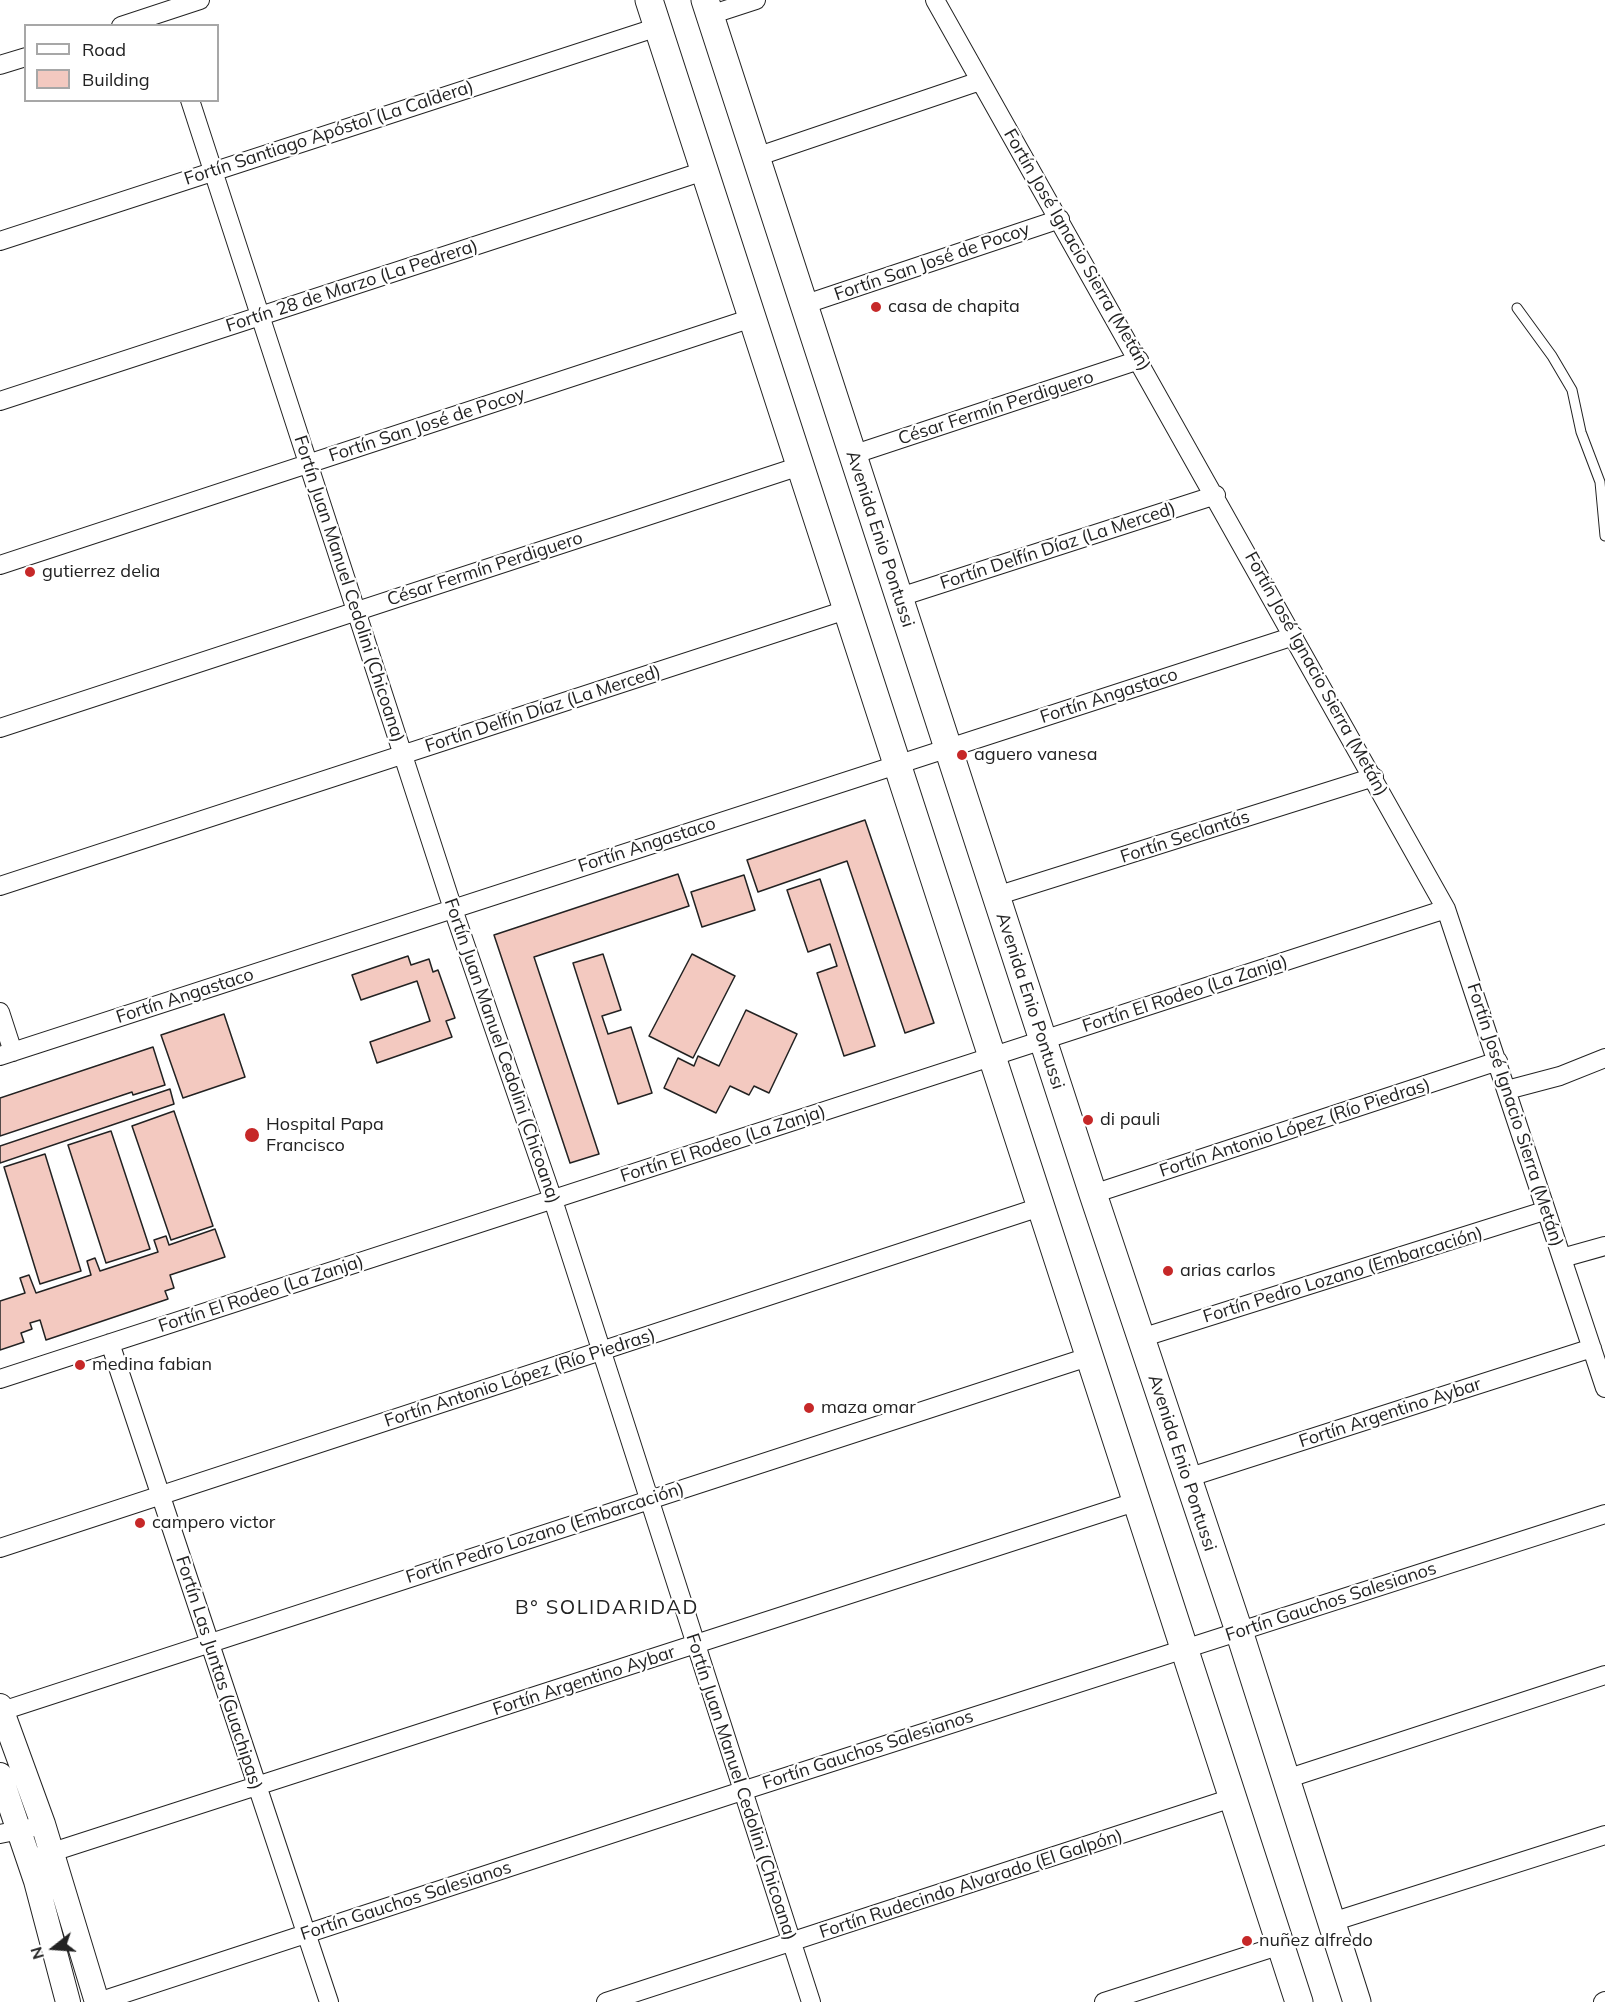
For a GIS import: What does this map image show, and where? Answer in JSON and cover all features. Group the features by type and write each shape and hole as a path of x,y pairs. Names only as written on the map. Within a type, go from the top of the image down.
{"main road":[{"path":"649,0 1299,2002"},
{"name":"Avenida Enio Pontussi","path":"707,8 1093,1194 1239,1631 1357,2002"}],"street":[{"path":"127,24 200,0"},
{"path":"707,8 756,0"},
{"name":"Fortín José Ignacio Sierra (Metán)","path":"935,0 1216,495 1446,909 1498,1061 1544,1211 1605,1388"},
{"name":"Fortín Santiago Apóstol (La Caldera)","path":"0,241 658,27"},
{"path":"0,65 24,58"},
{"path":"756,157 980,81"},
{"name":"Fortín Juan Manuel Cedolini (Chicoana)","path":"191,102 453,909 553,1200 647,1499 811,2002"},
{"name":"Fortín 28 de Marzo (La Pedrera)","path":"0,401 704,171"},
{"name":"Fortín San José de Pocoy","path":"803,305 1060,219"},
{"name":"Fortín San José de Pocoy","path":"0,565 752,318"},
{"name":"César Fermín Perdiguero","path":"852,455 1139,360"},
{"name":"César Fermín Perdiguero","path":"0,728 800,466"},
{"name":"Fortín Delfín Díaz (La Merced)","path":"900,597 1216,495"},
{"name":"Fortín Delfín Díaz (La Merced)","path":"0,886 846,610"},
{"name":"Fortín Angastaco","path":"7,1054 1294,636"},
{"name":"Fortín Seclantás","path":"996,896 1374,777"},
{"name":"Fortín El Rodeo (La Zanja)","path":"0,1379 1446,909"},
{"path":"0,1012 7,1054"},
{"path":"1507,1090 1560,1076 1605,1058"},
{"name":"Fortín Antonio López (Río Piedras)","path":"1093,1194 1498,1061"},
{"name":"Fortín Antonio López (Río Piedras)","path":"0,1548 1040,1207"},
{"name":"Fortín Pedro Lozano (Embarcación)","path":"1141,1338 1544,1211"},
{"path":"1562,1258 1605,1246"},
{"name":"Fortín Las Juntas (Guachipas)","path":"110,1343 329,2002"},
{"name":"Fortín Argentino Aybar","path":"1187,1478 1592,1348"},
{"name":"Fortín Pedro Lozano (Embarcación)","path":"1,1709 1088,1357"},
{"name":"Fortín Argentino Aybar","path":"41,1856 1137,1501"},
{"name":"Fortín Gauchos Salesianos","path":"97,2002 742,1791 1605,1514"},
{"path":"1286,1779 1605,1675"},
{"path":"1,1709 21,1829"},
{"path":"0,1775 21,1829 41,1856 97,2002"},
{"name":"Fortín Rudecindo Alvarado (El Galpón)","path":"606,2002 1233,1798"},
{"path":"1332,1922 1605,1834"},
{"path":"41,1856 68,2002"},
{"path":"1104,2002 1281,1945"}],"lane":[{"path":"1517,308 1552,356 1572,390 1581,432 1600,482 1605,536"}],"building":[{"path":"865,820 934,1023 905,1033 847,861 758,892 747,860"},
{"path":"678,874 689,906 534,957 599,1154 570,1163 494,935"},
{"path":"744,875 755,910 702,927 691,892"},
{"path":"820,879 875,1046 844,1056 817,973 837,966 830,944 808,952 787,890"},
{"path":"603,954 621,1010 602,1016 608,1034 631,1027 652,1093 618,1104 573,963"},
{"path":"692,954 735,976 693,1058 649,1036"},
{"path":"408,956 411,965 429,959 433,972 438,970 455,1018 446,1021 452,1037 377,1063 370,1042 430,1021 417,981 361,1000 352,975"},
{"path":"746,1010 797,1034 769,1093 754,1086 749,1095 730,1086 716,1113 664,1088 678,1058 694,1066 698,1056 719,1066"},
{"path":"224,1014 245,1077 183,1098 161,1035"},
{"path":"153,1047 165,1085 133,1095 132,1092 0,1136 0,1098"},
{"path":"170,1089 174,1104 0,1163 0,1146"},
{"path":"174,1111 213,1226 171,1240 132,1126"},
{"path":"111,1131 150,1249 106,1263 68,1145"},
{"path":"45,1154 81,1271 40,1284 4,1167"},
{"path":"215,1229 225,1257 170,1275 174,1288 165,1291 168,1299 46,1340 40,1320 30,1323 32,1329 21,1333 24,1342 0,1350 0,1301 25,1293 20,1278 29,1275 36,1293 91,1275 87,1261 95,1258 100,1271 158,1252 154,1240 166,1236 169,1245"}],"place":[{"name":"casa de chapita","path":"876,307"},
{"name":"gutierrez delia","path":"30,572"},
{"name":"aguero vanesa","path":"962,755"},
{"name":"di pauli","path":"1088,1120"},
{"name":"Hospital Papa Francisco","path":"252,1135"},
{"name":"arias carlos","path":"1168,1271"},
{"name":"medina fabian","path":"80,1365"},
{"name":"maza omar","path":"809,1408"},
{"name":"campero victor","path":"140,1523"},
{"name":"nuñez alfredo","path":"1247,1941"}],"district":[{"name":"B° SOLIDARIDAD","path":"607,1608"}]}
